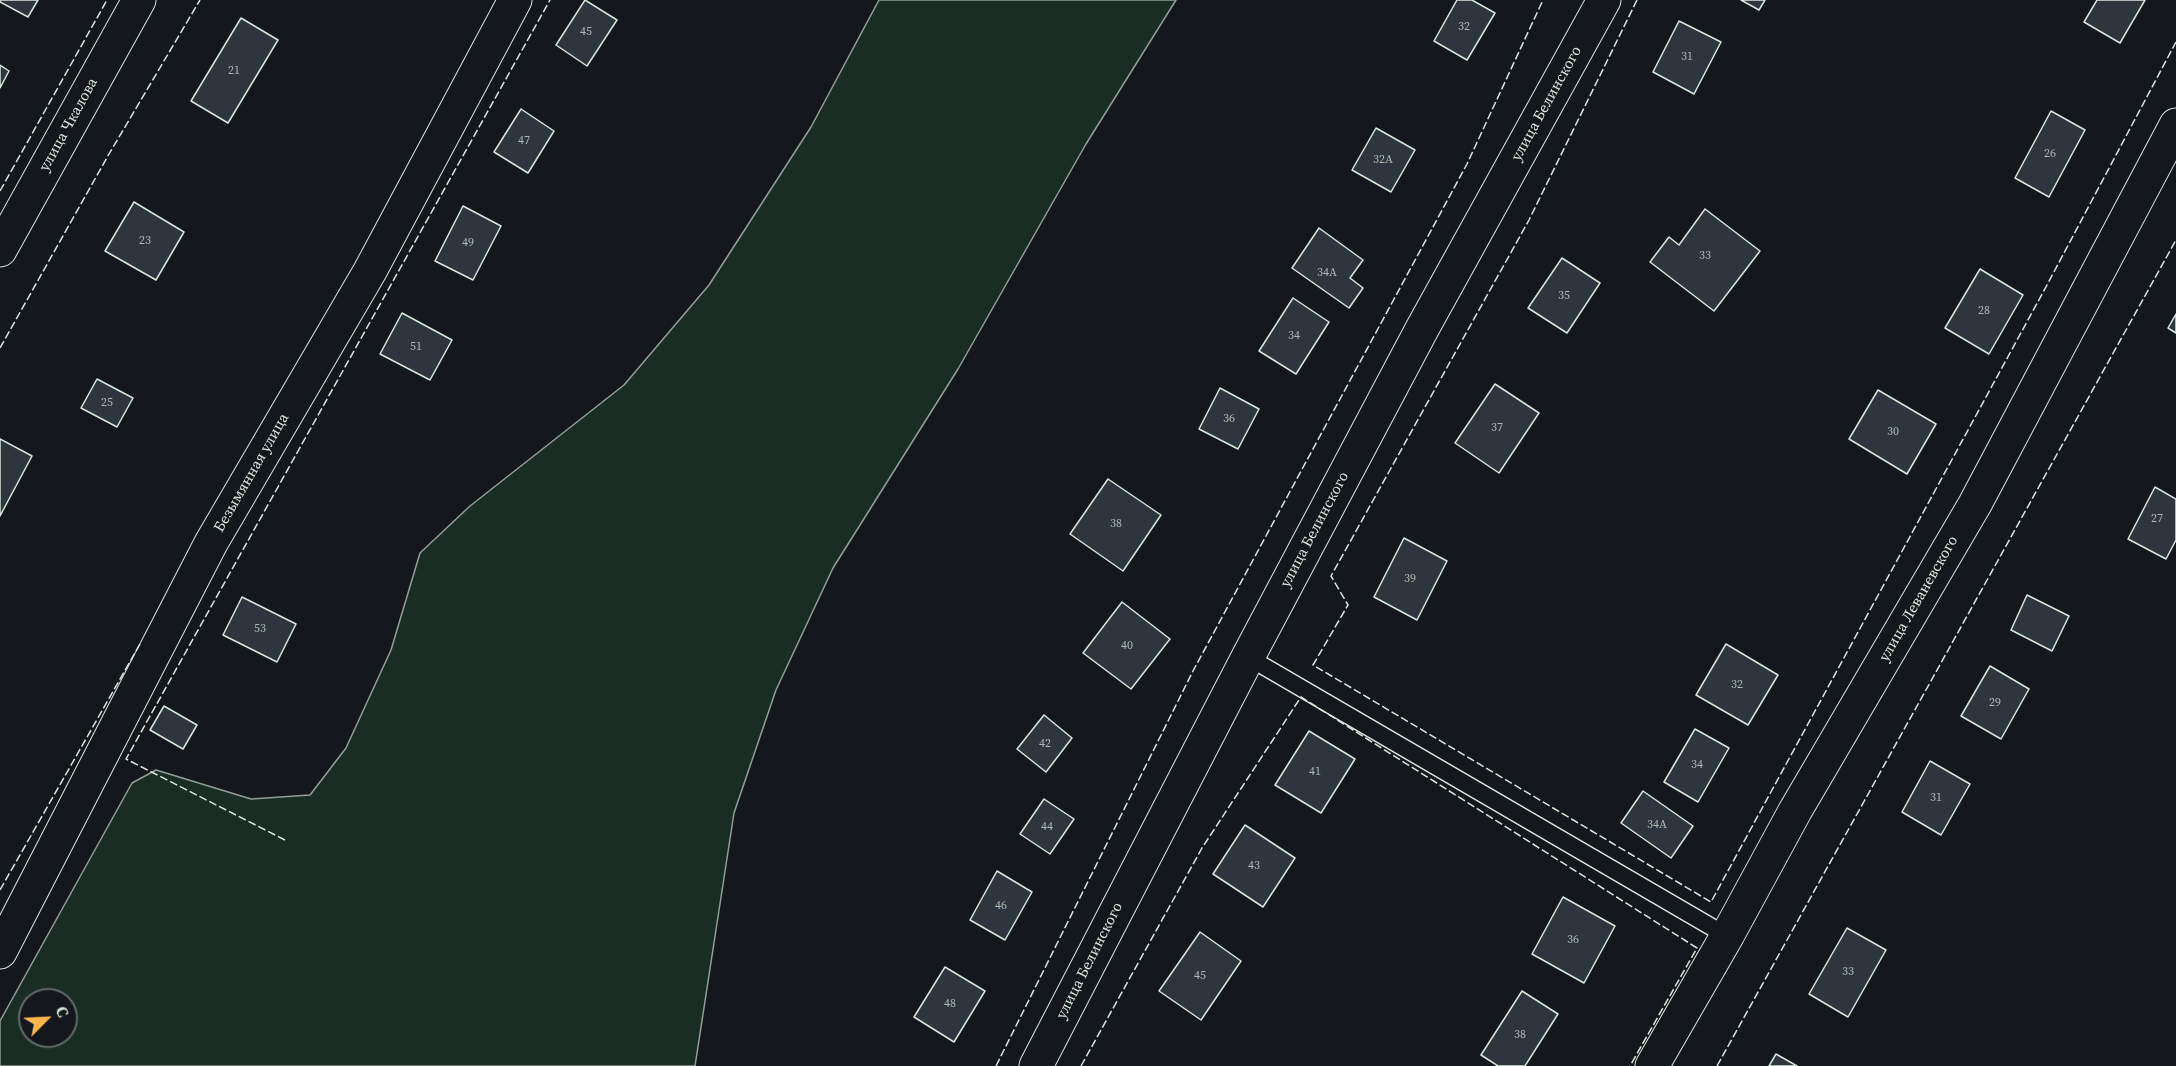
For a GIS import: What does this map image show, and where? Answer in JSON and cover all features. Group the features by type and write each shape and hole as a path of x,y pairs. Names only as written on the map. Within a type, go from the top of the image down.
{"street":[{"name":"улица Чкалова","path":"0,250 139,0"},
{"name":"Безымянная улица","path":"0,952 211,543 370,271 515,0"},
{"name":"улица Белинского","path":"1036,1066 1248,657 1417,339 1604,0"},
{"name":"улица Леваневского","path":"1652,1066 1727,936 1795,811 1975,504 2176,125"}],"lane":[{"path":"1248,657 1727,936"}],"green space":[{"path":"879,0 1176,0 1086,144 958,369 833,568 776,690 734,813 695,1066 0,1066 0,1021 18,989 18,1048 78,1048 78,988 18,988 132,783 156,770 251,799 310,795 346,748 391,650 420,553 470,506 624,385 709,285 811,127"}],"building":[{"path":"0,0 38,0 28,17"},
{"path":"585,0 617,20 587,66 556,45"},
{"path":"1457,0 1472,0 1495,13 1467,60 1434,41"},
{"path":"1741,0 1765,0 1759,10"},
{"path":"2097,0 2145,0 2120,43 2084,22"},
{"path":"241,18 278,40 228,123 191,101"},
{"path":"1679,21 1721,42 1694,94 1653,72"},
{"path":"0,65 9,71 0,88"},
{"path":"521,109 554,131 528,173 494,152"},
{"path":"2051,111 2085,130 2049,197 2015,178"},
{"path":"1376,128 1415,150 1391,192 1352,170"},
{"path":"134,202 184,232 156,280 105,251"},
{"path":"463,206 501,226 473,280 435,261"},
{"path":"1705,209 1760,251 1714,311 1650,262 1669,237 1679,245"},
{"path":"1319,228 1363,260 1350,278 1363,288 1349,308 1292,268"},
{"path":"1562,258 1600,283 1567,333 1528,308"},
{"path":"1980,269 2023,295 1989,354 1945,328"},
{"path":"1293,298 1329,322 1296,374 1259,351"},
{"path":"402,313 452,340 430,380 380,354"},
{"path":"2176,314 2176,333 2168,328"},
{"path":"97,379 133,398 117,427 81,408"},
{"path":"1495,384 1539,413 1499,473 1455,443"},
{"path":"1220,388 1259,409 1238,449 1199,429"},
{"path":"1878,390 1936,424 1907,474 1849,439"},
{"path":"0,439 32,456 0,516"},
{"path":"1108,479 1161,515 1123,571 1070,534"},
{"path":"2155,487 2176,499 2176,540 2166,559 2128,539"},
{"path":"1404,538 1447,561 1417,620 1374,597"},
{"path":"2027,595 2069,616 2052,651 2011,630"},
{"path":"242,597 296,624 277,662 223,635"},
{"path":"1122,602 1170,639 1131,689 1083,653"},
{"path":"1726,644 1778,675 1748,725 1696,695"},
{"path":"1990,666 2029,689 2001,739 1961,716"},
{"path":"164,706 197,725 183,749 150,730"},
{"path":"1044,715 1072,738 1046,772 1017,749"},
{"path":"1695,729 1729,748 1698,802 1664,782"},
{"path":"1309,731 1355,759 1321,813 1275,785"},
{"path":"1930,761 1970,784 1941,835 1902,812"},
{"path":"1643,791 1693,826 1671,858 1621,823"},
{"path":"1044,799 1074,819 1050,854 1020,834"},
{"path":"1245,825 1295,858 1263,907 1213,874"},
{"path":"997,871 1032,892 1005,940 970,920"},
{"path":"1563,897 1615,926 1584,983 1532,954"},
{"path":"1847,928 1886,950 1848,1017 1809,994"},
{"path":"1200,932 1241,961 1201,1020 1159,991"},
{"path":"945,967 985,991 954,1042 914,1017"},
{"path":"1522,991 1558,1014 1525,1066 1498,1066 1481,1055"},
{"path":"1776,1054 1797,1066 1769,1066"}],"fence":[{"path":"0,191 107,0"},
{"path":"0,348 109,154 200,0"},
{"path":"285,840 126,759 550,0"},
{"path":"996,1066 1193,671 1467,164 1543,0"},
{"path":"1637,0 1529,220 1331,576 1348,605 1313,665 1711,902 2047,285 2176,42"},
{"path":"1717,1066 2176,240"},
{"path":"0,890 140,644"},
{"path":"1081,1066 1202,848 1301,697 1697,948 1630,1066"}]}
